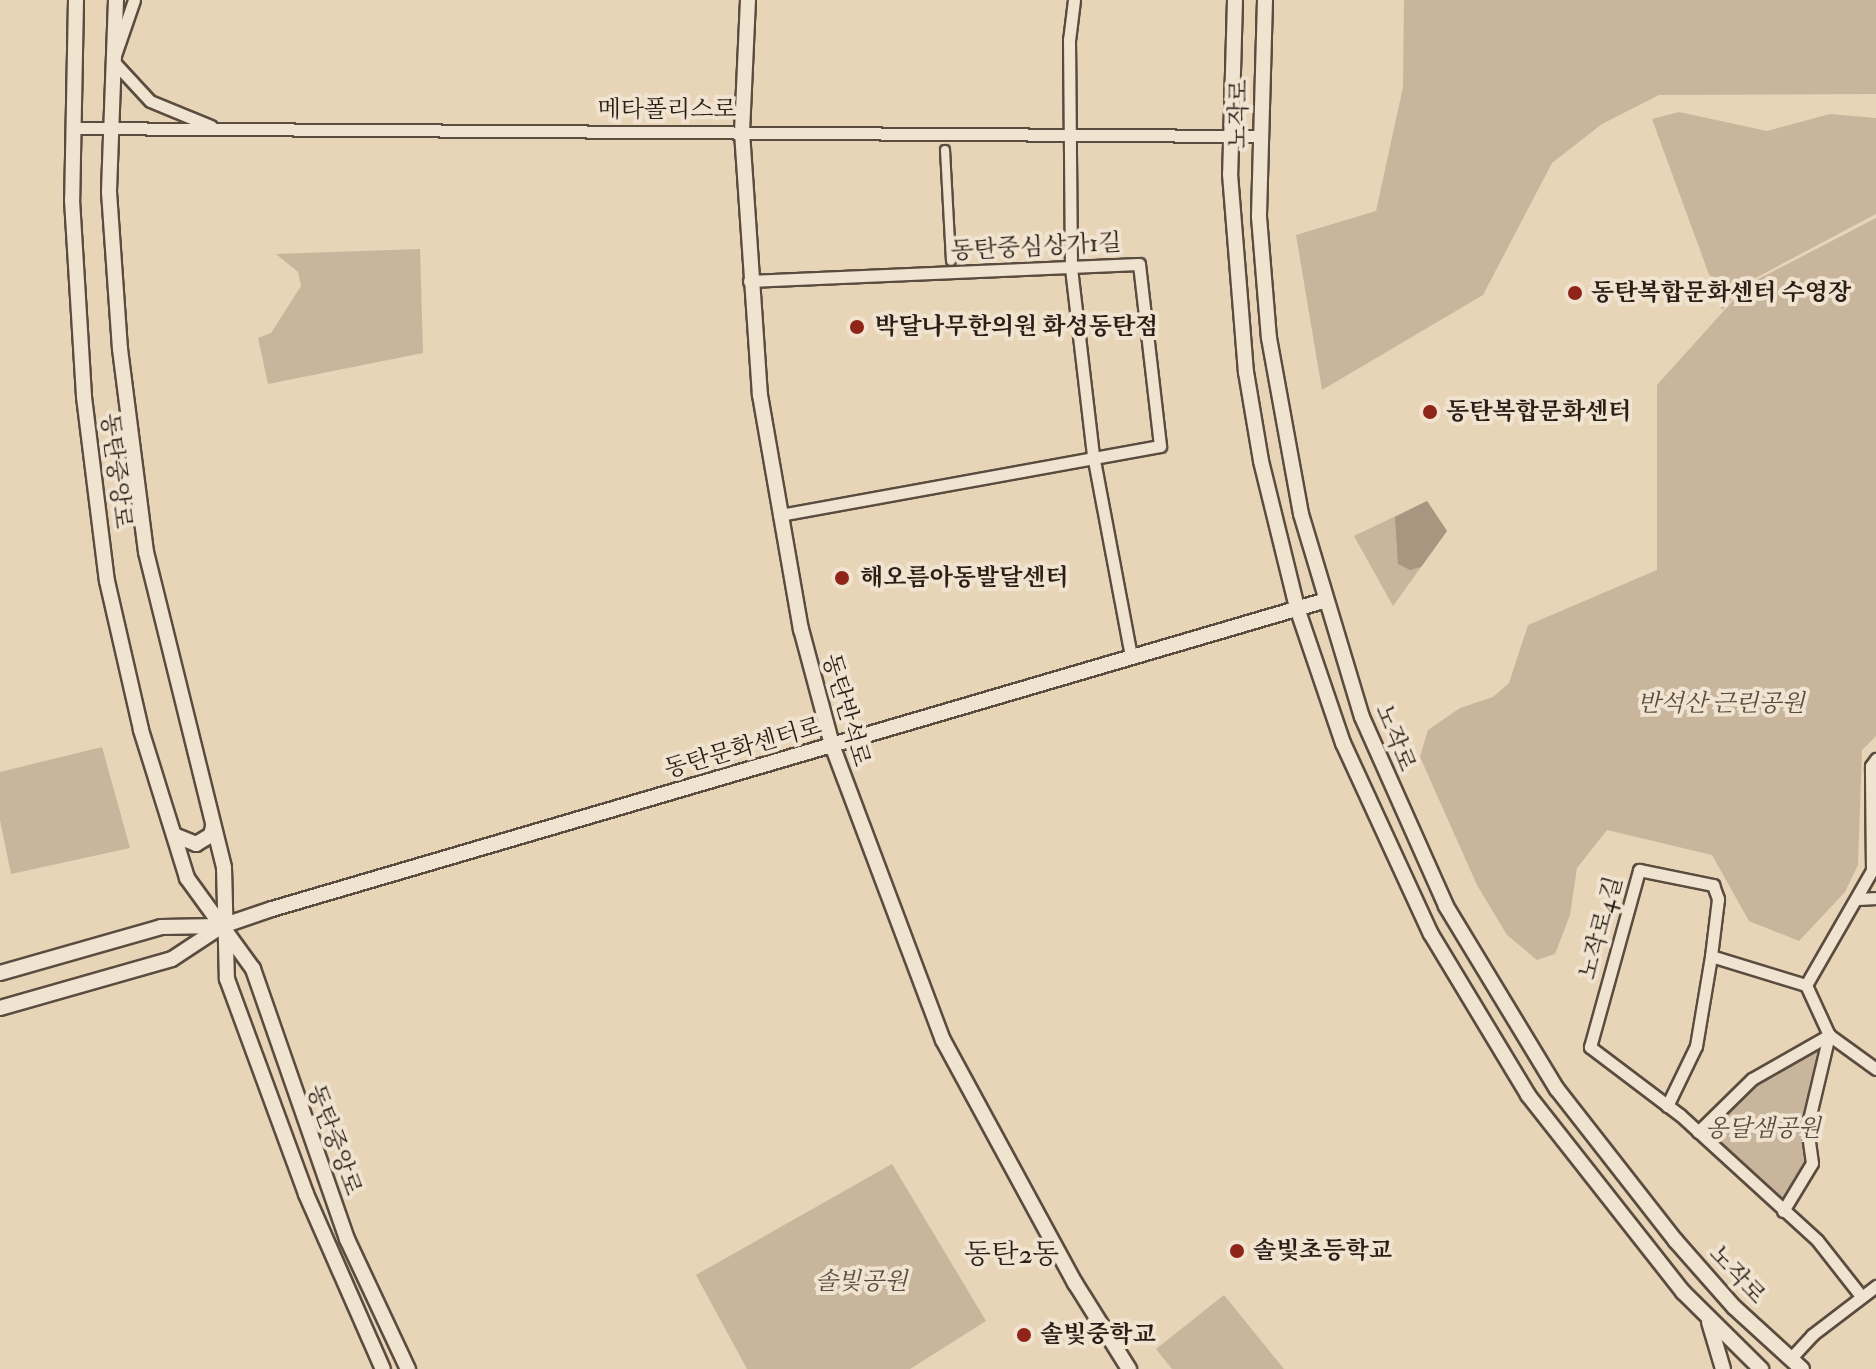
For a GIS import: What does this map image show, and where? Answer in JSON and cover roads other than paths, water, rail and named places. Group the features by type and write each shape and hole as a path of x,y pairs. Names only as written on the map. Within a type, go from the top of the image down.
{"street":[{"name":"동탄중앙로","path":"76,0 72,128 83,382 107,581 141,730 187,878 253,969 347,1239 408,1369"},
{"name":"동탄중앙로","path":"116,0 110,128 114,285 137,494 163,632 224,868 222,926 227,979 285,1141 383,1369"},
{"name":"동탄중앙로","path":"113,61 134,0"},
{"name":"동탄반석로","path":"748,0 742,132 749,281 779,515 832,745 943,1040 1075,1283 1129,1369"},
{"path":"1074,0 1069,135 1071,268 1093,455 1131,657"},
{"name":"노작로","path":"1235,0 1230,136 1232,217 1246,372 1275,520 1297,608 1325,694 1382,836 1486,1029 1573,1158 1708,1318 1761,1369"},
{"name":"노작로","path":"1265,0 1259,217 1269,338 1301,514 1323,601 1350,686 1423,862 1501,1004 1602,1151 1730,1303 1791,1366"},
{"path":"113,61 150,101 219,129"},
{"name":"메타폴리스로","path":"72,128 1261,136"},
{"path":"945,150 951,261"},
{"path":"1232,217 1246,209 1259,217"},
{"name":"동탄중심상가1길","path":"749,281 1139,264 1160,446 1093,455 779,515"},
{"path":"1275,520 1291,524 1301,514"},
{"name":"동탄문화센터로","path":"0,973 161,927 222,926 1323,601"},
{"path":"1325,694 1335,681 1350,686"},
{"path":"1806,985 1859,899 1872,870 1871,766 1876,759"},
{"path":"174,835 196,844 211,835 213,826"},
{"name":"노작로4길","path":"1667,1106 1696,1046 1718,899 1713,885 1639,870 1590,1047 1698,1132 1817,1240 1861,1296"},
{"path":"1859,899 1876,898"},
{"name":"동탄문화센터로","path":"0,1008 172,959 222,926"},
{"path":"1711,956 1806,985 1829,1035 1876,1069"},
{"path":"1698,1132 1752,1079 1829,1035"},
{"path":"1783,1211 1812,1163 1807,1128 1829,1035"},
{"path":"1791,1366 1861,1296 1876,1286"},
{"path":"1723,1369 1708,1318 1727,1318 1730,1303"}],"place":[{"name":"동탄복합문화센터 수영장","path":"1575,293"},
{"name":"박달나무한의원 화성동탄점","path":"857,327"},
{"name":"동탄복합문화센터","path":"1430,412"},
{"name":"해오름아동발달센터","path":"842,578"},
{"name":"솔빛초등학교","path":"1237,1251"},
{"name":"솔빛중학교","path":"1024,1335"}],"district":[{"name":"동탄2동","path":"1012,1255"}],"park label":[{"name":"반석산 근린공원","path":"1721,704"},
{"name":"옹달샘공원","path":"1763,1129"},
{"name":"솔빛공원","path":"861,1282"}]}
